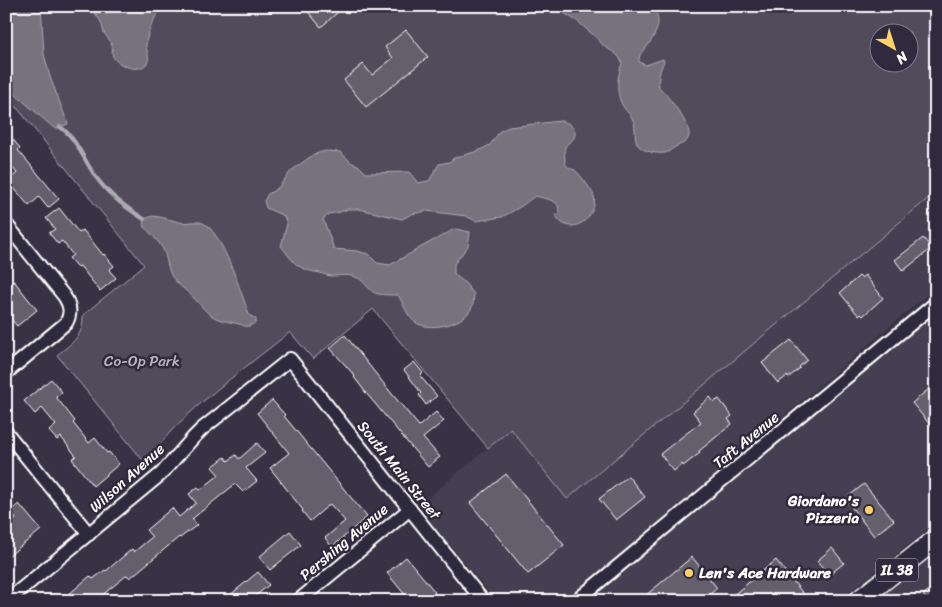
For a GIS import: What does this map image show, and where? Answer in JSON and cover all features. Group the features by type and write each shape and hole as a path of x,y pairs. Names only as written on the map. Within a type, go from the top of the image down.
{"main road":[{"name":"IL 38","path":"858,601 936,540"}],"street":[{"path":"6,224 64,296 70,312 66,323 6,372"},
{"name":"Taft Avenue","path":"576,601 936,303"},
{"name":"South Main Street","path":"290,359 483,601"},
{"name":"Wilson Avenue","path":"7,601 161,474 202,429 290,359"},
{"path":"6,432 89,534"},
{"name":"Pershing Avenue","path":"298,601 410,509"}],"shaded area":[{"path":"6,6 41,6 44,54 50,77 68,124 55,129 6,84"},
{"path":"90,6 162,6 154,19 148,36 146,45 149,59 144,66 130,68 117,61 112,54 111,44 104,33 101,22"},
{"path":"556,6 652,6 658,17 657,27 650,43 639,57 639,62 646,65 663,59 659,87 686,124 689,135 686,142 665,153 651,152 639,146 636,141 633,120 619,97 618,80 622,63 620,59 577,21"},
{"path":"560,121 569,124 575,132 573,139 565,147 565,162 568,167 578,173 594,196 592,211 582,222 575,225 569,226 562,223 556,216 559,212 556,203 535,196 502,217 476,221 466,216 427,211 412,214 402,219 359,209 348,209 329,214 323,219 334,249 368,254 377,263 390,265 455,229 470,232 468,246 454,264 454,274 474,294 473,306 467,315 453,323 436,327 421,325 415,322 407,313 398,295 375,293 358,278 329,276 306,270 297,265 281,246 287,224 284,216 266,208 264,201 268,194 278,188 291,171 314,154 326,151 340,152 366,173 409,172 418,183 429,181 439,164 449,162 454,158 478,151 490,145 500,131 509,127"},
{"path":"936,193 936,287 566,601 496,601 418,506 511,429 568,498"},
{"path":"153,216 182,222 200,222 210,228 224,250 249,315 256,319 256,322 246,326 220,320 207,312 176,281 171,275 163,249 143,225 144,219"},
{"path":"936,311 936,523 838,601 588,601"},
{"path":"936,551 936,601 872,601"}],"green space":[{"name":"Co-Op Park","path":"6,6 936,6 936,192 567,499 511,429 488,448 373,309 313,359 290,332 200,404 168,434 146,464 57,355 72,343 79,334 83,315 144,265 6,94"}],"building":[{"path":"303,6 345,6 321,27"},
{"path":"406,30 428,57 366,107 344,80 363,64 372,75 393,58 385,47"},
{"path":"6,131 20,148 18,150 59,199 48,208 39,197 29,206 8,181 17,173 6,160"},
{"path":"59,208 79,233 83,230 114,266 109,270 116,278 100,291 80,266 77,267 69,258 73,255 62,241 58,244 49,233 55,229 46,218"},
{"path":"923,238 932,248 903,271 895,260"},
{"path":"865,275 883,298 863,316 861,314 859,316 840,293 859,276 861,278"},
{"path":"14,281 37,310 17,326 6,313 6,287"},
{"path":"345,335 419,426 436,412 444,421 423,438 440,457 428,467 330,348"},
{"path":"791,340 807,360 788,378 787,376 778,383 762,363"},
{"path":"414,362 423,373 420,376 437,396 426,405 419,395 421,393 404,370"},
{"path":"51,379 62,392 56,397 89,443 95,438 119,464 93,486 72,459 76,456 61,437 57,440 49,431 56,425 42,408 35,414 24,401"},
{"path":"930,388 936,396 936,432 912,403"},
{"path":"710,397 714,402 719,399 732,416 728,419 732,424 699,451 700,453 674,471 660,454 701,422 693,412"},
{"path":"272,400 367,517 332,547 325,538 345,521 330,504 310,521 270,468 289,453 257,413"},
{"path":"257,443 265,453 246,468 257,481 243,492 235,484 192,519 197,525 179,537 130,578 127,575 95,601 61,601 90,576 93,579 106,571 132,549 134,552 152,537 146,530 172,508 179,517 196,503 189,494 198,487 200,490 219,475 212,467 225,457 228,461 236,455 239,459"},
{"path":"506,474 564,545 528,574 470,503"},
{"path":"628,476 645,497 616,520 599,499"},
{"name":"Giordano's Pizzeria","path":"864,484 894,520 874,536 845,499"},
{"path":"19,504 41,530 6,558 6,527 16,519 10,511"},
{"path":"290,531 301,545 270,570 259,557"},
{"path":"832,548 844,563 829,575 817,561"},
{"path":"406,557 435,592 425,601 410,601 387,573"},
{"name":"Len's Ace Hardware","path":"692,557 717,588 708,596 712,601 639,601"},
{"path":"776,560 809,601 726,601"},
{"path":"258,572 269,585 249,601 223,601"},
{"path":"936,584 936,601 928,601 923,595"}],"waterway":[{"path":"60,127 71,138 94,175 104,187 131,211 144,219"}],"place":[{"name":"Giordano's Pizzeria","path":"869,510"},
{"name":"Len's Ace Hardware","path":"689,573"}]}
